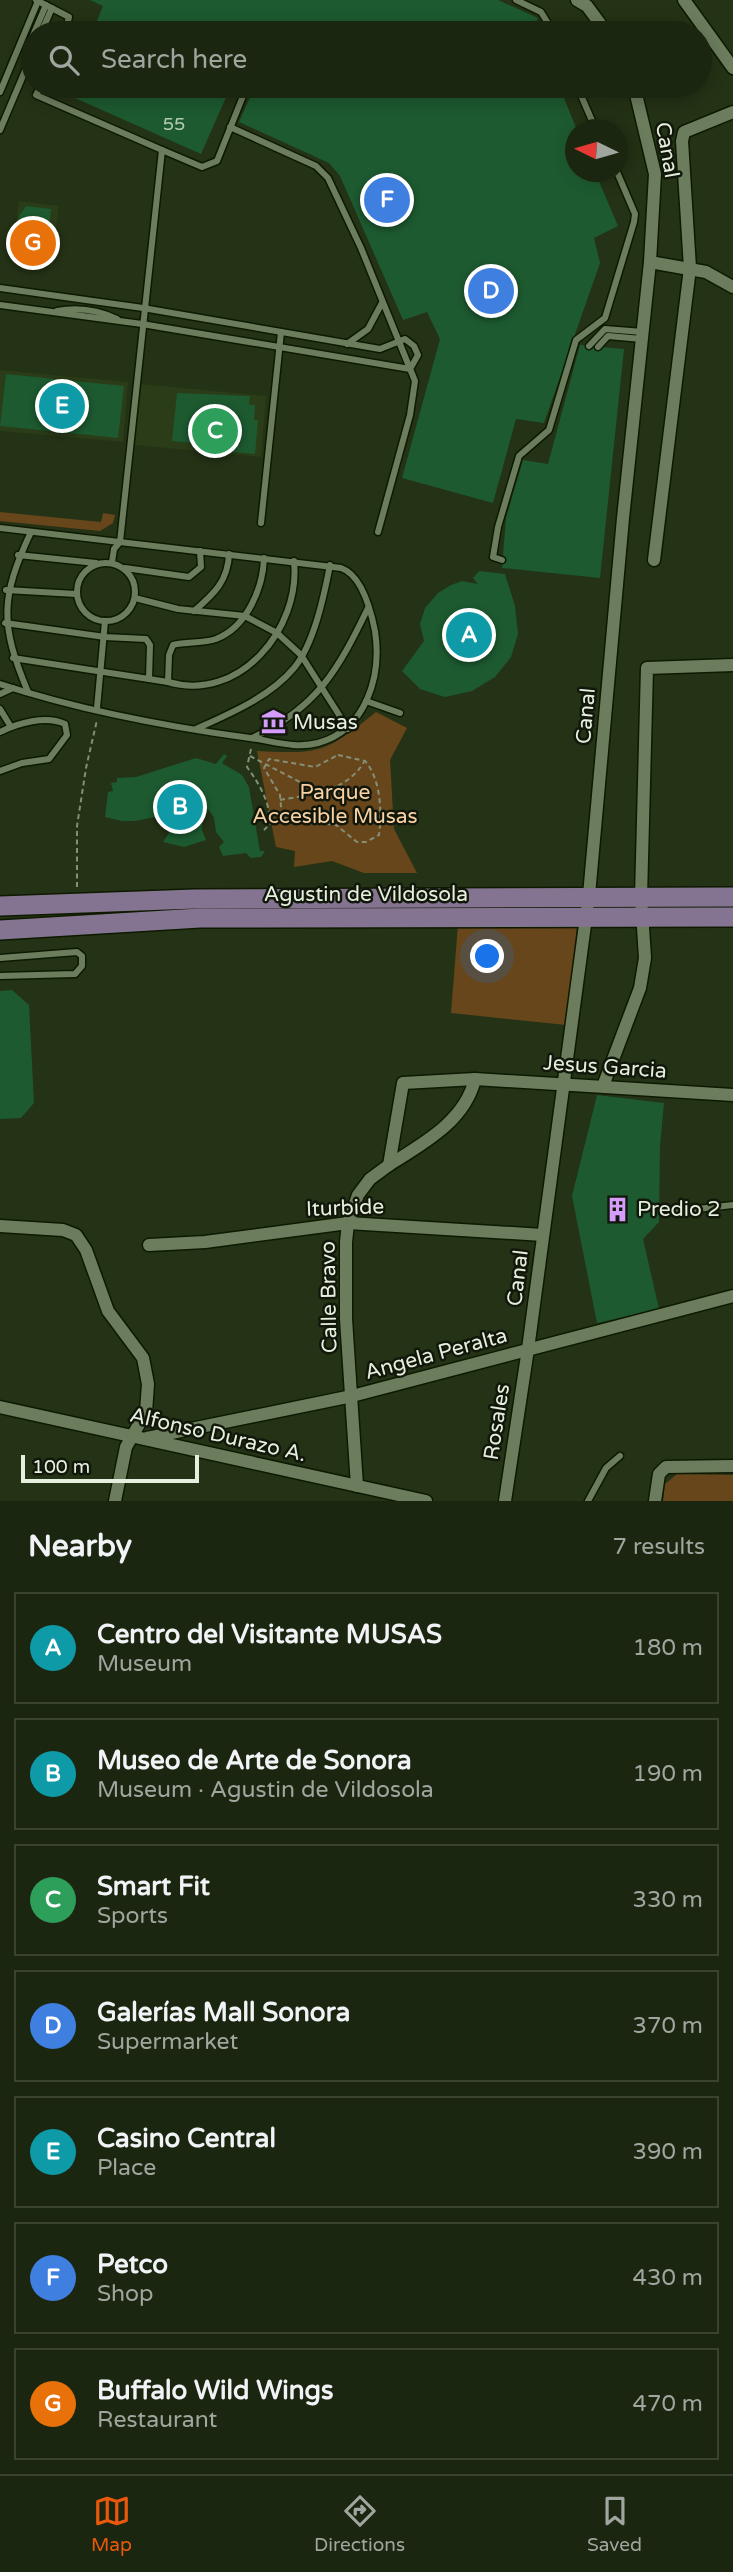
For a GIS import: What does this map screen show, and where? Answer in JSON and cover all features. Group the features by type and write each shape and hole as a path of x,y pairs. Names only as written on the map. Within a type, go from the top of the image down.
{"main road":[{"path":"0,892 22,904"},
{"name":"Agustin de Vildosola","path":"0,906 77,902 589,895 642,906 733,917"},
{"name":"Agustin de Vildosola","path":"0,930 200,918 586,916 642,906 733,897"}],"street":[{"path":"684,0 699,21"},
{"path":"582,3 597,21"},
{"path":"712,39 733,68"},
{"name":"Canal","path":"528,1349 589,895 623,518 650,262 655,174 637,98"},
{"path":"654,560 690,268 682,141 684,132 733,112"},
{"path":"650,262 706,272 733,288"},
{"path":"603,1086 640,988 645,958 642,906 647,668 733,665"},
{"path":"389,1165 423,1144 455,1117 469,1100 475,1079"},
{"name":"Jesus Garcia","path":"389,1165 402,1083 475,1079 733,1095"},
{"name":"Calle Bravo","path":"357,1486 345,1296 348,1223 364,1185 389,1165"},
{"name":"Iturbide","path":"149,1245 205,1242 348,1223 543,1235"},
{"path":"0,1226 70,1232 82,1241 108,1311 146,1367 147,1404 141,1437 127,1447 115,1501"},
{"name":"Angela Peralta","path":"141,1437 352,1396 733,1296"},
{"name":"Rosales","path":"505,1501 528,1349"},
{"name":"Alfonso Durazo A.","path":"0,1407 426,1501"},
{"path":"655,1501 662,1469 671,1466 733,1466"}],"lane":[{"path":"516,0 541,12 547,21"},
{"path":"29,21 37,1 69,18 68,21"},
{"path":"45,21 49,7"},
{"path":"41,21 49,7"},
{"path":"0,92 21,40"},
{"path":"0,130 21,81"},
{"path":"43,98 195,165 210,166 217,161 242,98"},
{"path":"582,98 591,119"},
{"path":"230,127 316,166 325,174 361,248 410,369 416,391 378,532"},
{"path":"112,562 114,549 120,542 162,150"},
{"path":"502,560 493,557 496,534 508,502 519,456 549,430 576,340 606,318 635,222 635,214 621,182"},
{"path":"0,288 144,308 380,349 397,340 409,340 417,350 417,360 410,369"},
{"path":"347,344 368,329 382,303"},
{"path":"0,305 142,324 410,369"},
{"path":"589,346 594,337 606,329 643,336"},
{"path":"261,523 281,332"},
{"path":"598,347 604,338 613,335 643,336"},
{"path":"0,528 330,565 351,573 373,620 376,654 371,691 348,729 331,739 308,746 196,729 0,684"},
{"path":"28,692 5,636 5,622 6,590 18,555 32,532"},
{"path":"496,534 505,536"},
{"path":"18,555 112,562 125,568 190,577 201,567 200,551"},
{"path":"194,611 223,582 229,554"},
{"path":"168,682 169,655 173,645 218,638 230,631 244,616 260,586 264,558"},
{"path":"13,658 187,686 223,681 257,659 277,633 294,597 294,561"},
{"path":"98,563 80,578 76,594 87,614 105,621 118,619 126,614 135,598 133,579 125,568"},
{"path":"196,729 257,698 295,668 321,609 330,565"},
{"path":"6,590 76,594"},
{"path":"135,598 194,611 244,616 277,633 301,655 348,729"},
{"path":"252,738 271,729 323,689 345,657 368,608"},
{"path":"97,708 105,621"},
{"path":"5,622 149,641 149,679"},
{"path":"0,694 13,688"},
{"path":"366,701 400,713"},
{"path":"0,709 11,727"},
{"path":"0,732 29,722 60,722 65,724 67,735 49,759 22,763 0,771"},
{"path":"0,958 77,952 82,956 82,966 75,974 0,976"},
{"path":"670,1212 733,1205"},
{"path":"588,1501 606,1468 621,1456"}],"path":[{"path":"77,902 77,826 86,768 96,730 97,708"},
{"path":"252,738 247,767 260,784 270,814 270,824 264,830"},
{"path":"338,755 365,761 377,780 379,835 370,841 357,842 337,825 282,818 280,800 264,768 265,762 269,759 315,767 338,755"},
{"path":"250,756 320,793"},
{"path":"280,800 320,793 348,780 365,761"}],"shaded area":[{"path":"19,201 59,206 51,266 11,261"},
{"path":"0,370 128,382 123,442 0,431"},
{"path":"141,384 266,396 261,457 135,445"}],"green space":[{"path":"0,512 101,522 103,513 115,515 113,523 100,531 0,521"},
{"name":"Parque Accesible Musas","path":"376,712 407,728 390,760 394,829 417,873 364,873 332,861 294,867 295,851 276,847 257,751 296,752 322,748 345,736"},
{"path":"458,924 577,927 566,1025 451,1013"},
{"path":"677,1474 733,1475 733,1501 663,1501 665,1484"}],"building":[{"path":"90,0 498,0 538,18 537,21 97,21 103,6"},
{"path":"75,98 226,98 201,154"},
{"path":"250,98 564,98 572,119 565,119 565,182 599,182 618,226 594,238 600,263 544,423 516,419 493,503 402,478 440,339 427,312 403,320 340,176 329,163 239,122"},
{"path":"26,206 51,209 46,260 16,254 19,216"},
{"path":"580,345 624,349 600,578 502,568 506,518 523,460 548,464"},
{"path":"6,374 124,386 118,438 0,426"},
{"path":"177,393 250,396 249,405 255,405 254,420 258,420 255,454 223,451 224,446 172,441"},
{"path":"479,571 505,574 515,606 518,634 511,657 495,677 472,691 445,697 420,689 402,671 424,641 420,624 425,608 438,593 451,585 462,581 478,584 473,578"},
{"path":"224,754 227,756 222,763 242,775 249,787 260,851 265,851 261,857 251,858 246,853 223,856 219,847 224,842 216,832 214,818 209,810 203,811 202,830 206,840 184,847 163,842 184,811 135,821 105,817 108,792 113,791 111,783 117,782 117,778 136,777 196,758 216,764"},
{"path":"12,990 29,1005 34,1103 21,1118 0,1119 0,991"},
{"name":"Predio 2","path":"597,1095 664,1103 660,1146 659,1222 643,1239 659,1309 597,1323 572,1196"}],"place":[{"name":"Petco","path":"387,200"},
{"name":"Buffalo Wild Wings","path":"33,243"},
{"name":"Galerías Mall Sonora","path":"491,291"},
{"name":"Casino Central","path":"62,406"},
{"name":"Smart Fit","path":"215,431"},
{"name":"Centro del Visitante MUSAS","path":"469,635"},
{"name":"Musas","path":"273,722"},
{"name":"Museo de Arte de Sonora","path":"180,807"},
{"name":"Predio 2","path":"617,1209"}]}
